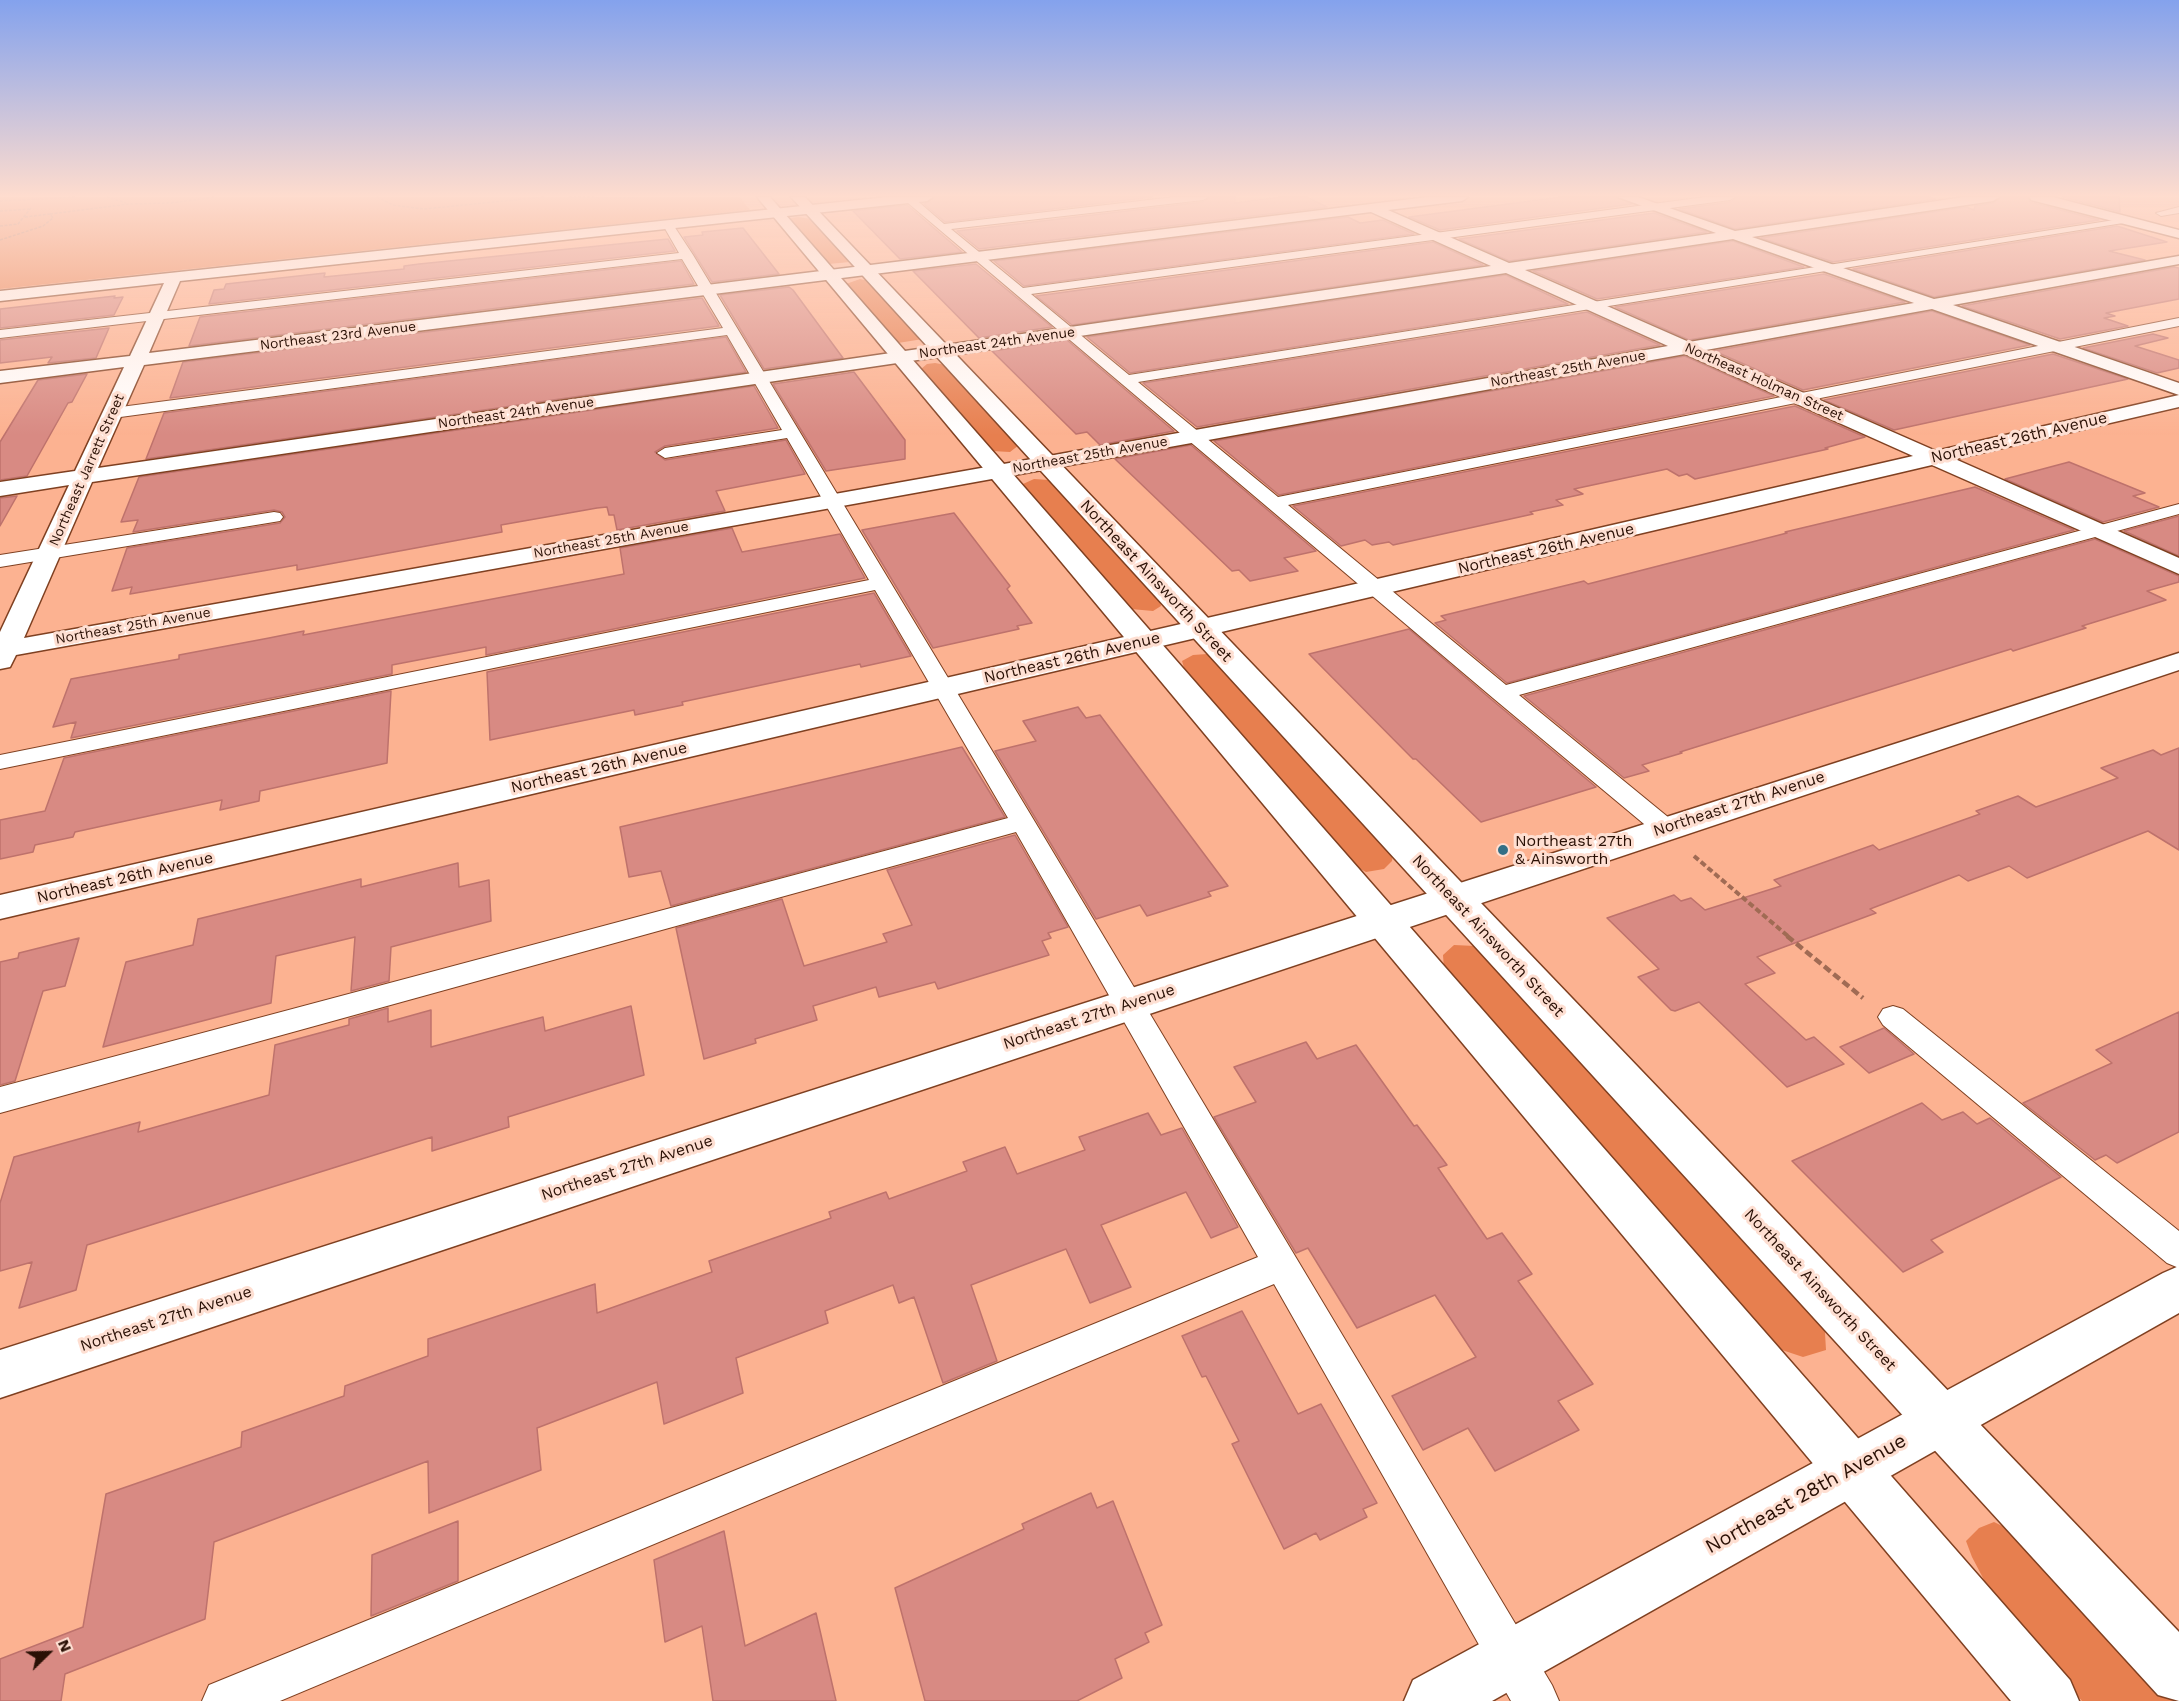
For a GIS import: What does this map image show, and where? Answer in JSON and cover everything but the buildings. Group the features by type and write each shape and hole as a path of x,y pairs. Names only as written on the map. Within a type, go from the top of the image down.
{"street":[{"path":"0,296 189,276"},
{"name":"Northeast 23rd Avenue","path":"0,377 818,276"},
{"path":"830,276 2049,1701"},
{"name":"Northeast Ainsworth Street","path":"871,276 2179,1674"},
{"name":"Northeast 24th Avenue","path":"0,489 1451,276"},
{"name":"Northeast Holman Street","path":"1528,276 2179,567"},
{"path":"1854,276 2179,389"},
{"name":"Northeast 25th Avenue","path":"2,653 832,501 2088,276"},
{"name":"Northeast Jarrett Street","path":"2,653 174,278"},
{"name":"Northeast 26th Avenue","path":"0,907 2179,401"},
{"name":"Northeast 27th Avenue","path":"0,1374 2179,661"},
{"name":"Northeast 28th Avenue","path":"1434,1701 2179,1288"}],"lane":[{"path":"0,334 501,276"},
{"path":"700,276 1023,822 1127,1004 1536,1701"},
{"path":"1001,276 1665,828"},
{"path":"1020,292 1136,276"},
{"path":"1126,380 1769,276"},
{"path":"1273,502 2179,322"},
{"path":"113,413 731,331"},
{"path":"665,453 792,433"},
{"path":"1501,693 2179,509"},
{"path":"0,561 274,517"},
{"path":"0,762 880,583"},
{"path":"0,1100 1023,822"},
{"path":"1893,1017 2179,1252"},
{"path":"225,1701 1280,1265"}],"path":[{"path":"1665,828 1717,879 1846,985 1893,1017"}],"shaded area":[{"path":"0,276 120,276 0,289"},
{"path":"860,279 869,281 923,339 898,343 846,284"},
{"path":"927,364 946,365 1019,445 1010,452 992,451 921,369"},
{"path":"1034,479 1049,480 1160,600 1161,606 1153,611 1131,609 1023,484"},
{"path":"1207,654 1218,661 1393,853 1392,861 1384,869 1366,872 1353,865 1185,671 1182,661 1193,655"},
{"path":"1454,945 1475,946 1824,1316 1826,1350 1803,1357 1773,1347 1444,969 1443,955"},
{"path":"1994,1522 2021,1535 2179,1701 2082,1701 1995,1601 1972,1557 1966,1541 1979,1528"}],"place":[{"name":"Northeast 27th & Ainsworth","path":"1503,850"}]}
